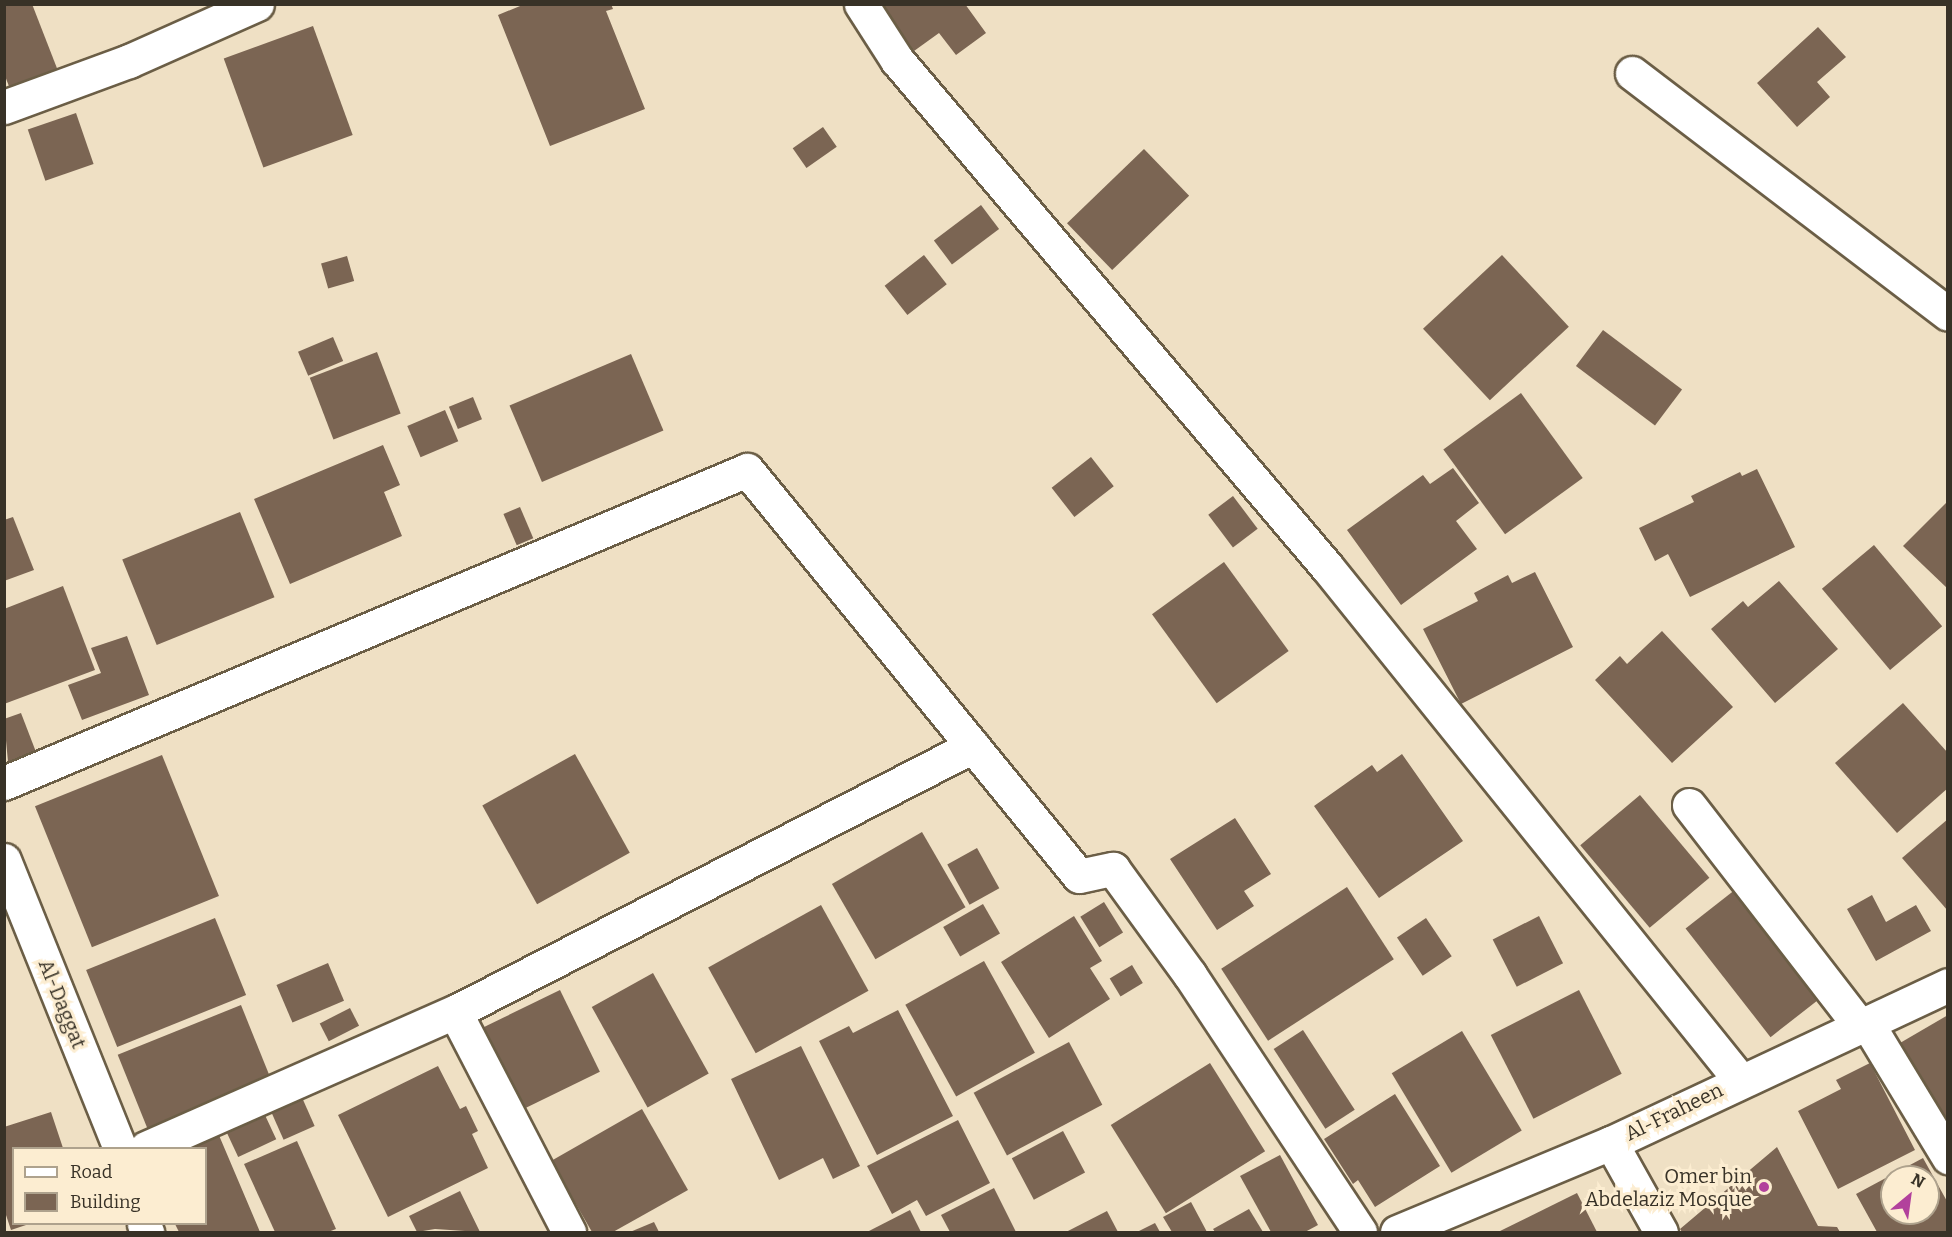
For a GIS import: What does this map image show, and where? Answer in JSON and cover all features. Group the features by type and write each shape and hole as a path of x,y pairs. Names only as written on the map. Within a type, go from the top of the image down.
{"street":[{"path":"4,107 129,61 256,4"},
{"path":"861,4 897,60 1327,567 1740,1080"},
{"path":"1632,74 1947,314"},
{"path":"4,783 747,470 1079,876 1113,869 1190,975 1360,1233"},
{"path":"151,1147 455,1012 973,746"},
{"path":"1689,805 1864,1025 1947,1157"},
{"name":"Al-Daggat","path":"4,860 119,1147"},
{"name":"Al-Fraheen","path":"1397,1233 1611,1143 1740,1080 1947,985"},
{"path":"455,1012 569,1233"},
{"path":"1611,1143 1661,1233"}],"building":[{"path":"5,4 32,4 60,76 12,94 5,76"},
{"path":"525,4 611,4 613,9 606,11 645,109 550,146 498,15"},
{"path":"879,4 965,4 986,33 956,55 939,33 914,51"},
{"path":"313,26 353,135 263,167 224,58"},
{"path":"1818,27 1846,57 1817,82 1830,97 1797,127 1757,83"},
{"path":"76,113 94,164 45,181 28,130"},
{"path":"823,127 837,147 806,168 793,148"},
{"path":"1144,149 1189,196 1112,270 1067,223"},
{"path":"981,205 999,229 952,264 934,241"},
{"path":"924,255 947,284 907,315 885,286"},
{"path":"1502,255 1569,327 1490,400 1423,329"},
{"path":"347,256 354,281 328,288 321,263"},
{"path":"1603,330 1682,390 1655,426 1576,366"},
{"path":"333,337 343,361 308,376 298,352"},
{"path":"377,352 401,414 333,439 310,378"},
{"path":"631,354 663,430 542,482 509,406"},
{"path":"1521,393 1583,478 1505,534 1443,449"},
{"path":"473,397 482,419 458,429 449,407"},
{"path":"445,410 458,441 421,457 407,426"},
{"path":"383,445 400,485 384,492 402,536 290,584 254,499"},
{"path":"1091,457 1114,486 1074,517 1052,488"},
{"path":"1453,468 1479,503 1456,521 1477,549 1401,605 1347,530 1423,475 1430,484"},
{"path":"1757,469 1795,547 1690,597 1668,554 1655,561 1639,528 1694,502 1691,496 1740,472 1742,476"},
{"path":"1233,496 1258,529 1233,547 1208,515"},
{"path":"1948,501 1948,589 1903,546"},
{"path":"520,507 533,538 517,545 503,514"},
{"path":"240,512 274,597 157,645 122,560"},
{"path":"13,517 34,570 4,581 4,520"},
{"path":"1874,545 1942,626 1890,670 1822,589"},
{"path":"1224,562 1289,651 1217,703 1152,614"},
{"path":"1535,572 1573,647 1461,704 1423,629 1478,601 1474,593 1508,575 1512,583"},
{"path":"1779,581 1838,649 1775,703 1711,629 1743,601 1748,607"},
{"path":"63,586 95,670 4,704 4,609"},
{"path":"1662,631 1733,707 1672,763 1595,680 1620,656 1627,664"},
{"path":"127,636 149,695 82,720 68,685 101,673 91,648"},
{"path":"1903,703 1948,753 1948,788 1897,833 1835,763"},
{"path":"21,713 36,752 8,762 4,719"},
{"path":"575,754 630,853 537,904 482,805"},
{"path":"1402,754 1463,841 1379,898 1314,806 1372,765 1377,772"},
{"path":"162,755 219,896 92,947 35,806"},
{"path":"1640,795 1709,878 1650,928 1580,845"},
{"path":"1235,818 1271,874 1244,891 1254,906 1217,930 1170,859"},
{"path":"1948,819 1948,911 1902,858"},
{"path":"922,832 965,907 875,959 832,884"},
{"path":"977,848 999,888 970,905 947,864"},
{"path":"1347,887 1394,959 1268,1041 1221,969"},
{"path":"1736,889 1821,998 1771,1037 1686,928"},
{"path":"1872,895 1886,922 1916,905 1931,931 1876,961 1847,909"},
{"path":"1104,902 1123,933 1099,947 1080,917"},
{"path":"983,904 1000,933 960,956 943,927"},
{"path":"821,905 869,991 756,1053 708,968"},
{"path":"1074,916 1102,961 1090,968 1110,999 1049,1038 1001,962"},
{"path":"1539,916 1563,963 1517,987 1493,940"},
{"path":"215,918 246,995 117,1047 86,970"},
{"path":"1426,918 1452,956 1423,976 1397,938"},
{"path":"984,961 1035,1053 956,1096 905,1005"},
{"path":"328,963 344,1001 292,1023 276,985"},
{"path":"1132,965 1143,983 1121,996 1110,978"},
{"path":"653,973 709,1074 648,1108 592,1007"},
{"path":"560,990 600,1072 520,1111 480,1029"},
{"path":"1579,990 1622,1074 1533,1119 1491,1035"},
{"path":"241,1005 274,1086 150,1135 118,1055"},
{"path":"350,1008 359,1026 329,1041 320,1023"},
{"path":"898,1010 953,1116 877,1155 819,1041 849,1026 853,1033"},
{"path":"1948,1015 1948,1122 1900,1043"},
{"path":"1303,1030 1355,1110 1325,1129 1274,1049"},
{"path":"1462,1031 1522,1130 1451,1173 1392,1073"},
{"path":"1069,1042 1102,1105 1007,1155 974,1093"},
{"path":"801,1046 860,1166 833,1179 823,1158 779,1180 731,1079"},
{"path":"1210,1063 1265,1151 1166,1213 1111,1125"},
{"path":"1870,1063 1915,1150 1885,1165 1880,1165 1880,1168 1838,1189 1798,1111 1841,1089 1836,1080"},
{"path":"438,1066 460,1109 466,1106 478,1131 472,1134 488,1168 388,1217 338,1115"},
{"path":"300,1093 315,1126 284,1140 269,1107"},
{"path":"1395,1094 1440,1166 1375,1207 1358,1180 1353,1184 1324,1139"},
{"path":"642,1109 688,1190 613,1232 592,1232 551,1161"},
{"path":"51,1112 63,1147 12,1147 12,1225 26,1225 11,1230 4,1209 4,1127"},
{"path":"264,1113 276,1139 238,1157 226,1131"},
{"path":"958,1120 990,1183 926,1216 917,1200 892,1214 867,1166"},
{"path":"1063,1131 1085,1172 1034,1200 1012,1158"},
{"path":"218,1133 260,1232 179,1232 176,1225 207,1225 207,1147 183,1147"},
{"path":"297,1141 336,1229 328,1232 275,1232 244,1164"},
{"name":"Omer bin Abdelaziz Mosque","path":"1777,1147 1818,1226 1837,1227 1840,1232 1682,1232 1680,1229"},
{"path":"1280,1155 1318,1225 1305,1232 1271,1232 1240,1176"},
{"path":"1923,1158 1927,1165 1910,1165"},
{"path":"1880,1181 1880,1225 1940,1225 1940,1189 1948,1203 1948,1232 1877,1232 1856,1194"},
{"path":"994,1188 1016,1232 950,1232 941,1215"},
{"path":"460,1191 480,1232 435,1229 417,1232 409,1216"},
{"path":"1577,1193 1597,1232 1498,1232"},
{"path":"1191,1202 1207,1232 1172,1232 1163,1217"},
{"path":"1249,1209 1263,1232 1215,1232 1213,1229"},
{"path":"910,1210 921,1232 867,1232"},
{"path":"1107,1211 1118,1232 1066,1232"},
{"path":"654,1222 659,1232 630,1232"},
{"path":"1155,1223 1160,1232 1137,1232"}],"place":[{"name":"Omer bin Abdelaziz Mosque","path":"1764,1187"}]}
